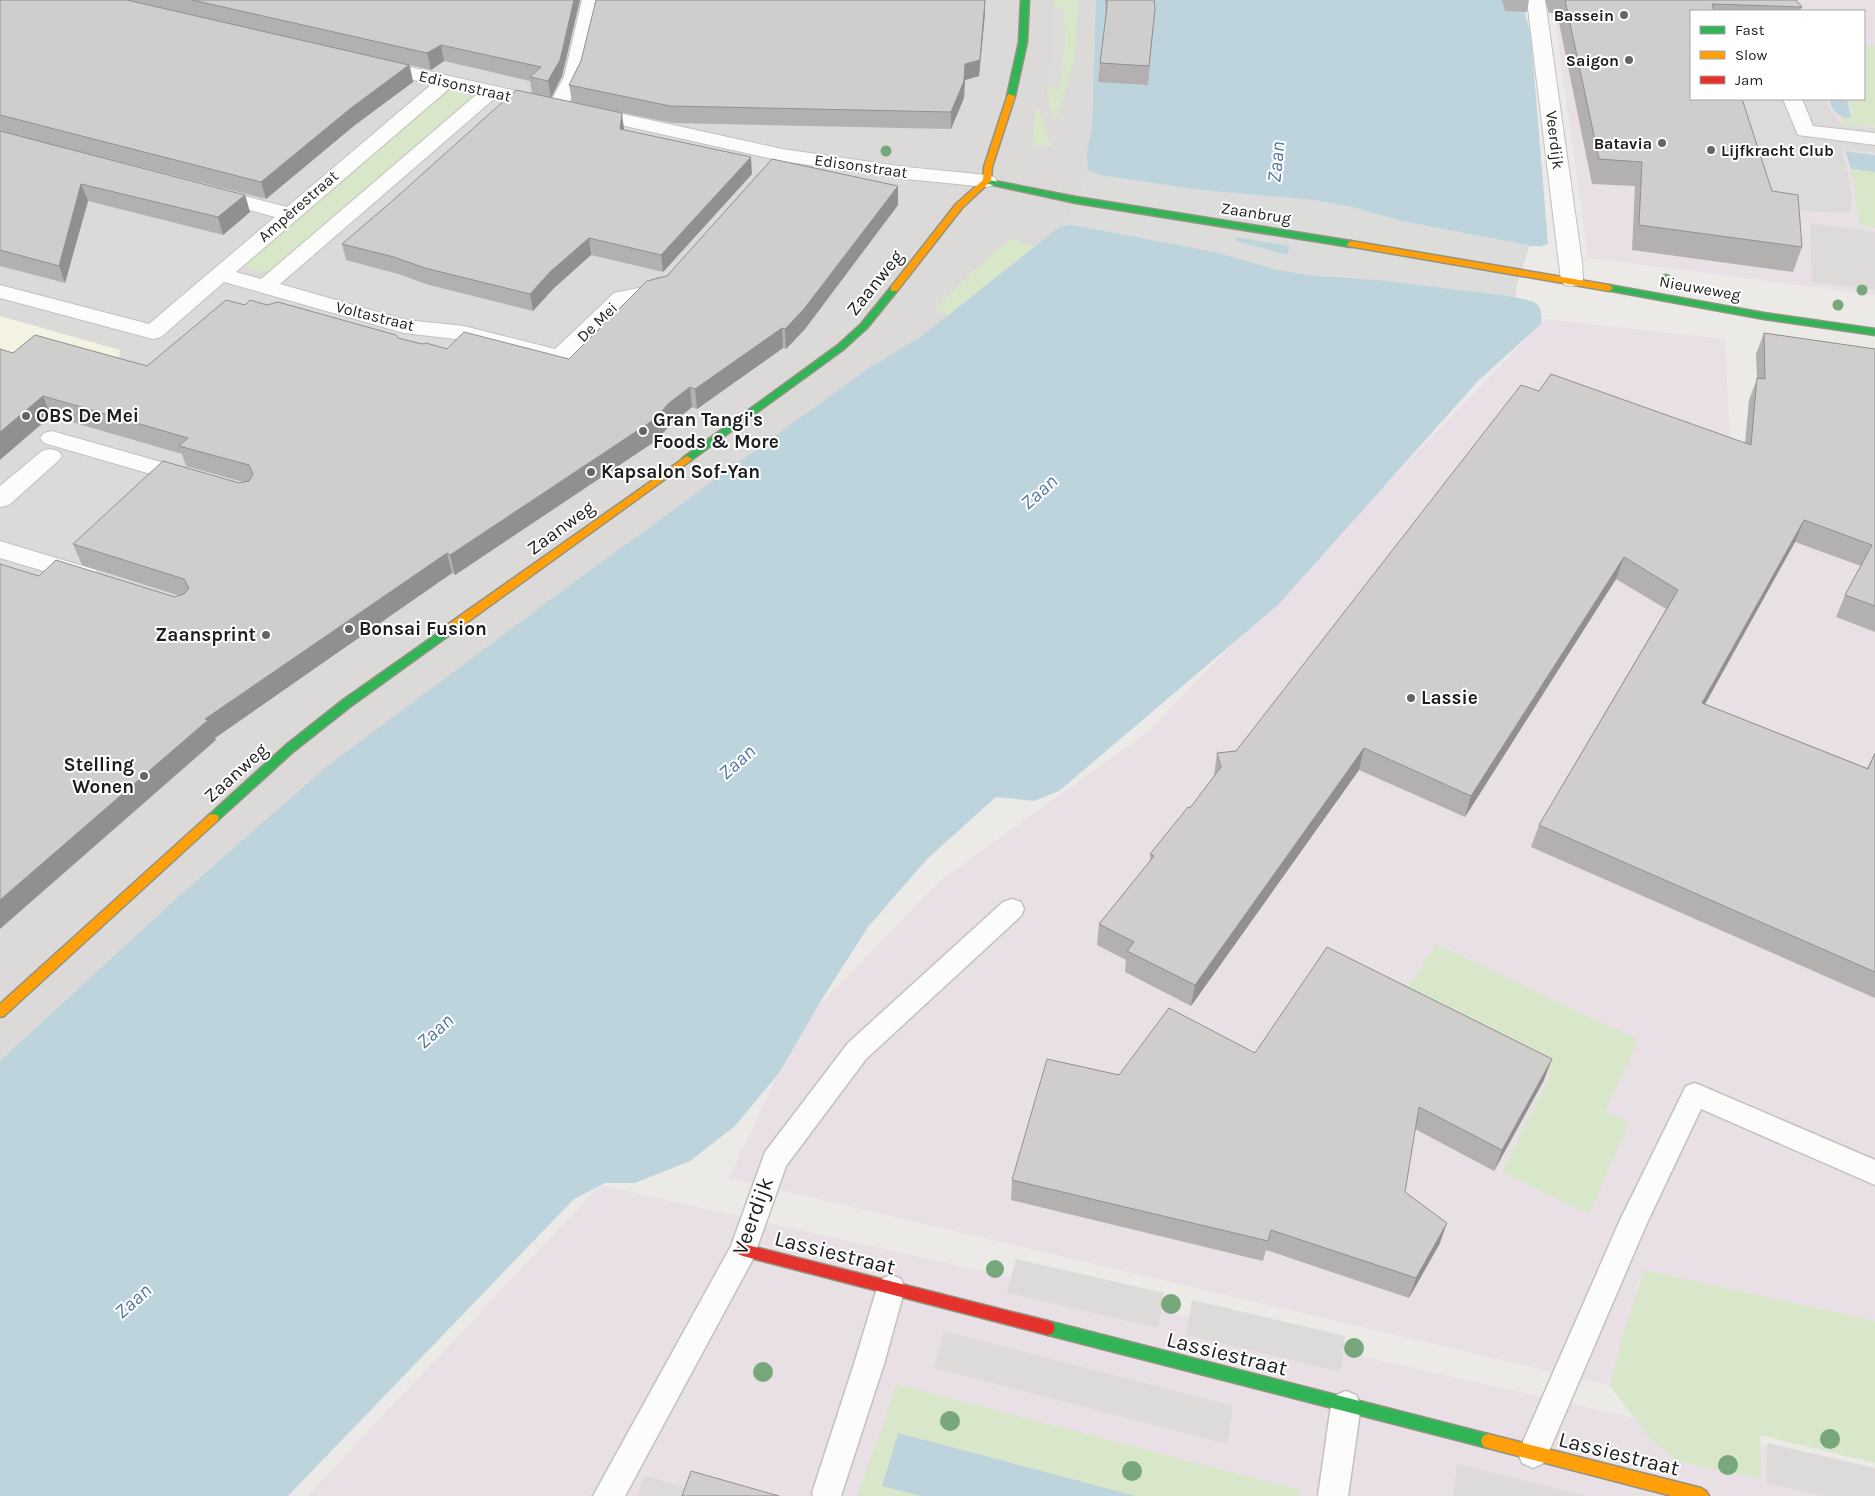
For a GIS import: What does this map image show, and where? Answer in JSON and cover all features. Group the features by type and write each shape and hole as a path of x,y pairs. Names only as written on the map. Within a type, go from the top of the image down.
{"street":[{"path":"558,106 573,77 591,0"},
{"path":"987,181 988,167 1017,67 1026,18 1025,0"},
{"name":"Veerdijk","path":"1536,0 1571,271"},
{"name":"Edisonstraat","path":"360,62 782,155 906,173 987,181"},
{"name":"Ampèrestraat","path":"0,291 153,332 288,214 445,82"},
{"path":"265,286 490,92"},
{"path":"1793,100 1805,131 1875,139"},
{"name":"Zaanbrug","path":"987,181 1076,200 1521,272"},
{"name":"Zaanweg","path":"0,1012 290,748 346,703 841,347 864,326 959,206 987,181"},
{"path":"192,189 288,214"},
{"name":"De Mei","path":"560,357 622,298 660,290 680,268"},
{"name":"Nieuweweg","path":"1521,272 1571,271 1764,316 1875,332"},
{"name":"Voltastraat","path":"220,274 404,326 464,333 560,357"},
{"path":"0,499 51,448 209,483"},
{"path":"0,549 109,583"},
{"name":"Lassiestraat","path":"743,1250 1701,1496"}],"lane":[{"name":"Veerdijk","path":"608,1496 743,1250 774,1160 856,1051 1012,909"},
{"path":"1533,1453 1634,1220 1695,1094 1875,1173"},
{"path":"827,1493 869,1364 890,1288"},
{"path":"1333,1496 1346,1405"}],"shaded area":[{"path":"0,0 1164,0 1071,238 0,1122"},
{"path":"1552,0 1875,0 1875,295 1588,258"},
{"path":"1064,8 1065,46 1059,89 1050,88 1048,87 1054,47 1053,9"},
{"path":"1734,100 1827,100 1829,108 1842,125 1875,128 1875,153 1843,150 1852,194 1851,213 1769,210"},
{"path":"1810,223 1875,232 1875,290 1812,282"},
{"name":"OBS De Mei","path":"0,316 120,350 119,357 0,460"},
{"path":"1545,319 1725,339 1730,440 1875,487 1875,1342 1638,1280 1616,1387 729,1178 802,1023 942,879 1148,732"},
{"path":"600,1185 1875,1472 1875,1496 307,1496"},
{"path":"1016,1259 1164,1293 1158,1328 1007,1293"},
{"path":"1192,1300 1345,1336 1341,1372 1186,1335"},
{"path":"944,1331 1233,1406 1227,1444 934,1368"},
{"path":"1767,1443 1875,1468 1875,1496 1823,1496 1767,1483"},
{"path":"1457,1464 1587,1496 1453,1496"},
{"path":"645,1475 685,1488 682,1496 637,1496"}],"green space":[{"path":"1053,0 1077,0 1078,8 1074,60 1055,123 1047,89 1059,89 1064,9 1055,8"},
{"path":"1865,45 1875,46 1875,127 1844,125 1839,116 1847,118 1852,114 1847,100 1865,100"},
{"path":"445,89 474,98 274,269 261,272 249,269 249,259"},
{"path":"1036,109 1039,110 1051,146 1032,145"},
{"path":"1851,169 1875,172 1875,227 1860,225"},
{"path":"1012,239 1034,247 949,315 934,309 996,250"},
{"path":"1436,944 1638,1040 1605,1111 1629,1123 1589,1214 1502,1172 1551,1074 1402,997"},
{"path":"1644,1270 1875,1321 1875,1463 1760,1435 1761,1479 1677,1461 1648,1436 1610,1386 1622,1338"},
{"path":"896,1384 1300,1490 1299,1496 1136,1496 898,1433 882,1486 921,1496 857,1496 882,1429"}],"water":[{"name":"Zaan","path":"1096,0 1522,0 1531,36 1548,244 1529,246 1516,287 1515,297 1532,301 1539,306 1541,310 1541,324 1479,380 1278,605 1059,791 1034,801 996,797 927,859 868,927 822,999 779,1073 735,1126 690,1161 635,1183 605,1183 574,1199 288,1496 0,1496 0,1061 178,897 325,768 559,593 866,370 923,335 1061,226 1076,200 1088,170 1087,154 1092,126"},
{"path":"1829,100 1847,100 1851,118 1842,117 1832,107"},
{"path":"1845,151 1875,155 1875,172 1851,169"},
{"path":"898,1433 1136,1496 921,1496 882,1486"}],"pier":[{"path":"1088,170 1100,175 1201,190 1315,200 1352,207 1402,221 1529,245 1516,287 1515,297 1378,280 1316,276 1277,270 1214,252 1072,225 1061,226 1076,200","holes":["1236,238 1289,246 1288,255 1236,241"]}],"building":[{"path":"0,0 127,0 409,65 351,108 261,182 0,115"},
{"path":"192,0 574,0 560,60 548,81 530,77 541,67 441,45 427,53"},
{"path":"596,0 985,0 980,60 965,64 964,81 951,112 670,106 569,85 581,61"},
{"path":"1107,0 1154,0 1155,9 1149,66 1100,63"},
{"path":"1565,0 1796,0 1802,7 1712,4 1714,10 1690,10 1690,100 1742,100 1772,191 1798,195 1802,247 1639,225 1642,162 1599,159"},
{"path":"516,90 622,113 620,129 751,157 661,255 589,238 551,271 530,294 425,268 394,257 342,244"},
{"path":"0,131 245,195 218,217 81,184 59,266 0,250"},
{"path":"772,159 898,186 804,309 785,329 782,328 695,389 690,387 669,403 655,419 450,555 447,553 205,719 208,720 0,900 0,564 39,576 56,560 175,597 184,594 189,588 184,579 73,544 163,461 239,483 249,481 253,474 249,465 179,446 188,438 43,396 0,432 0,349 13,353 35,335 147,366 226,300 245,305 250,300 267,305 278,302 396,335 398,338 447,349 464,332 569,359 647,281 667,276"},
{"name":"Lassie","path":"1764,333 1875,349 1875,606 1845,595 1872,545 1804,520 1702,703 1868,769 1875,753 1875,972 1539,825 1678,590 1624,557 1471,796 1364,748 1195,985 1127,951 1134,942 1099,924 1154,856 1150,854 1188,807 1190,808 1221,767 1217,753 1236,751 1521,385 1539,391 1551,374 1751,445 1757,378 1765,379"},
{"path":"1327,947 1552,1059 1502,1150 1419,1107 1405,1192 1447,1223 1416,1278 1271,1230 1268,1241 1012,1180 1047,1059 1119,1075 1169,1008 1255,1053"},
{"path":"691,1471 779,1496 682,1496"}],"traffic: fast":[{"path":"1011,96 1023,42 1025,0"},
{"path":"987,181 1076,200 1351,244"},
{"path":"1609,288 1764,316 1875,332"},
{"path":"687,459 841,347 864,326 894,289"},
{"path":"213,818 290,748 347,703 451,628"},
{"path":"1048,1328 1488,1441"}],"traffic: slow":[{"path":"894,289 959,206 987,181 988,167 1011,96"},
{"path":"1351,244 1609,288"},
{"path":"451,628 687,459"},
{"path":"0,1012 213,818"},
{"path":"1488,1441 1701,1496"}],"traffic: jam":[{"path":"743,1250 1048,1328"}],"place":[{"name":"Bassein","path":"1624,15"},
{"name":"Saigon","path":"1629,60"},
{"name":"Batavia","path":"1662,143"},
{"name":"Lijfkracht Club","path":"1711,150"},
{"name":"OBS De Mei","path":"26,416"},
{"name":"Gran Tangi's Foods & More","path":"643,431"},
{"name":"Kapsalon Sof-Yan","path":"591,472"},
{"name":"Bonsai Fusion","path":"349,629"},
{"name":"Zaansprint","path":"266,635"},
{"name":"Lassie","path":"1411,698"},
{"name":"Stelling Wonen","path":"144,776"}]}
